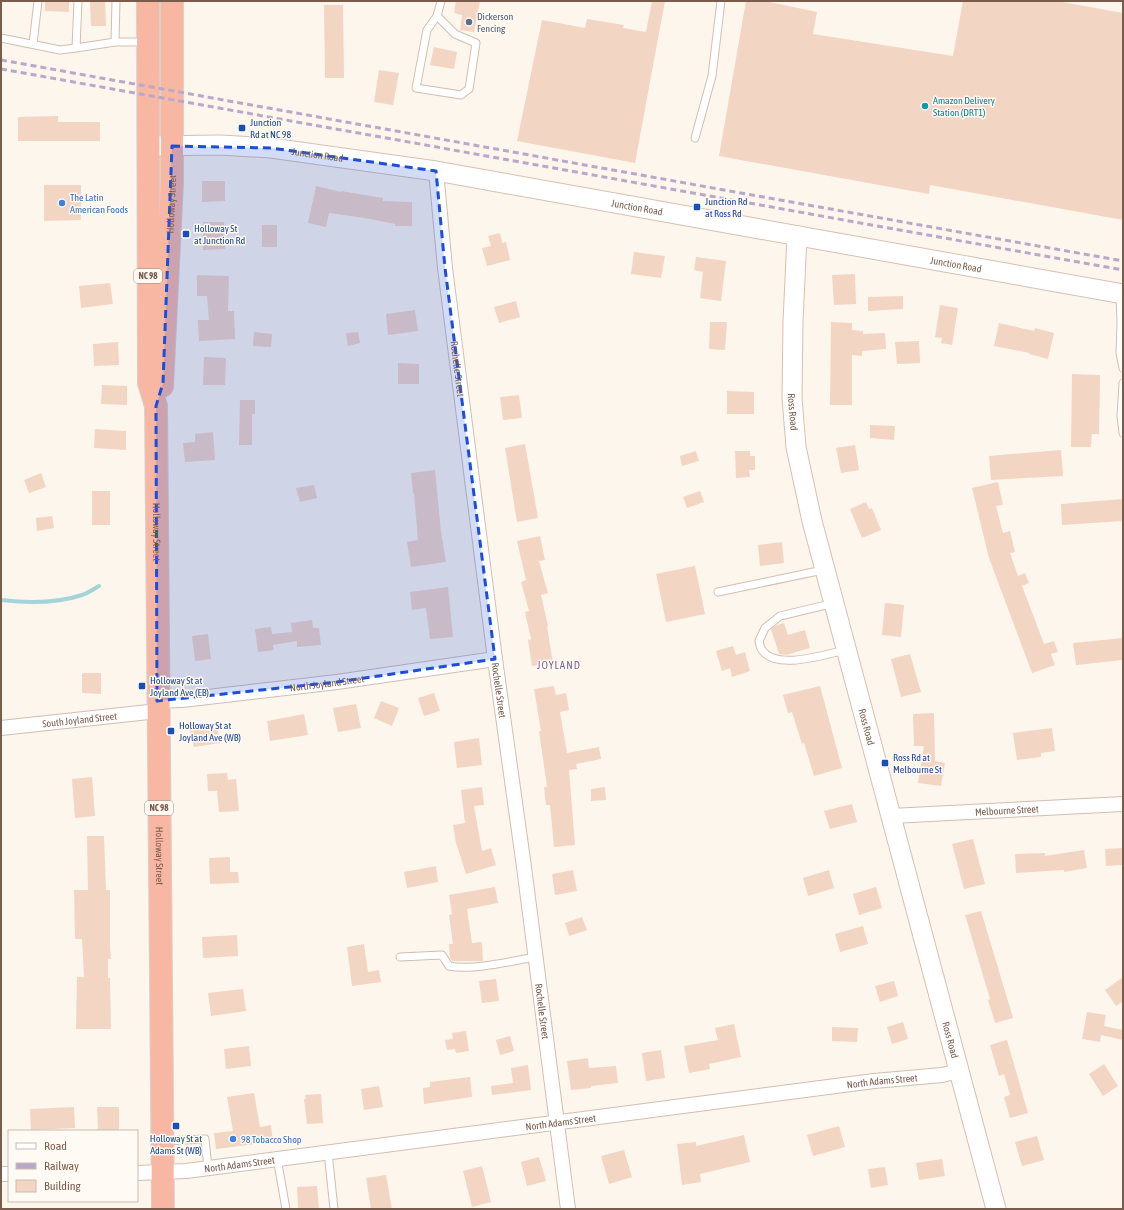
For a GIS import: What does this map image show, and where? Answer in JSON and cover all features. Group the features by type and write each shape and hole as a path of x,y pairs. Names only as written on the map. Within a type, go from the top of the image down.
{"highway":[{"name":"Holloway Street","path":"148,1 149,383 156,406 163,1141 162,1209"},
{"name":"Holloway Street","path":"156,406 163,384 172,182 172,1"}],"street":[{"name":"Junction Road","path":"148,146 220,145 271,148 436,171 1121,294"},
{"name":"Rochelle Street","path":"436,171 446,275 568,1209"},
{"name":"Ross Road","path":"797,236 792,384 796,447 812,521 996,1209"},
{"name":"North Joyland Street","path":"158,706 182,700 337,682 495,659"},
{"name":"South Joyland Street","path":"1,728 158,706"},
{"name":"Melbourne Street","path":"891,816 1123,804"},
{"name":"North Adams Street","path":"138,1173 208,1168 959,1071"}],"lane":[{"path":"33,44 38,1"},
{"path":"76,48 78,1"},
{"path":"115,42 116,1"},
{"path":"437,16 455,34 476,43 469,89 461,95 416,88 427,30 437,16 441,1"},
{"path":"695,138 712,76 721,1"},
{"path":"1,38 60,50 115,42 148,42"},
{"path":"1121,294 1120,354 1123,368"},
{"path":"1123,384 1121,416 1123,433"},
{"path":"718,592 825,569"},
{"path":"834,603 780,616 765,628 759,641 762,651 775,660 798,660 847,650"},
{"path":"400,957 442,955 449,966 471,967 535,957"},
{"path":"163,1141 205,1139 208,1168"},
{"path":"328,1152 334,1209"},
{"path":"277,1158 286,1209"}],"highlighted area":[{"path":"172,146 271,148 436,171 445,268 495,659 337,682 157,701 156,406 163,383"}],"building":[{"path":"45,1 69,1 69,12 45,11"},
{"path":"90,1 105,1 106,26 91,26"},
{"name":"Dickerson Fencing","path":"456,1 480,1 474,32 460,30 462,15 454,13"},
{"path":"652,1 665,1 635,163 517,141 542,20 585,28 587,19 624,25 623,28 646,32"},
{"name":"Amazon Delivery Station (DRT1)","path":"746,1 765,1 817,12 813,34 953,56 963,1 1057,1 1123,13 1123,220 930,185 929,194 719,156"},
{"path":"324,5 343,5 344,78 325,78"},
{"path":"434,47 457,52 454,69 430,65"},
{"path":"379,70 399,73 393,105 374,102"},
{"path":"58,116 58,122 100,122 100,141 18,141 18,117"},
{"path":"202,181 225,181 225,201 202,202"},
{"name":"The Latin American Foods","path":"44,185 81,185 81,220 44,221"},
{"path":"316,186 341,192 383,198 383,201 412,202 412,226 395,226 395,224 365,218 329,213 326,227 308,223"},
{"path":"203,222 224,222 225,249 203,250"},
{"path":"262,225 277,225 277,247 262,247"},
{"path":"500,233 502,243 506,242 510,260 487,266 482,248 491,246 488,236"},
{"path":"634,252 665,256 661,278 631,274"},
{"path":"696,257 726,261 721,301 700,298 703,272 694,270"},
{"path":"855,274 856,304 834,305 832,275"},
{"path":"197,275 229,276 228,311 234,311 235,339 199,341 198,320 209,320 207,296 197,296"},
{"path":"110,283 113,304 81,308 79,286"},
{"path":"903,296 903,309 868,311 868,297"},
{"path":"516,301 520,317 499,323 494,307"},
{"path":"940,305 958,308 952,345 941,343 942,338 935,337"},
{"path":"415,310 418,331 388,335 386,314"},
{"path":"710,322 727,322 725,350 709,349"},
{"path":"831,322 852,323 852,330 863,331 863,334 885,333 886,349 862,351 862,356 852,355 852,405 830,405"},
{"path":"999,323 1034,331 1035,328 1054,333 1048,359 1029,354 1030,353 994,346"},
{"path":"254,332 272,334 271,347 253,346"},
{"path":"358,332 360,343 348,346 346,333"},
{"path":"919,341 920,363 897,364 895,342"},
{"path":"118,342 119,365 94,366 93,344"},
{"path":"204,357 226,358 225,385 203,385"},
{"path":"398,363 419,364 419,384 398,384"},
{"path":"1072,374 1100,375 1099,434 1092,434 1091,447 1071,447"},
{"path":"102,385 127,386 127,405 101,404"},
{"path":"727,391 754,392 754,414 727,414"},
{"path":"519,395 522,418 503,420 500,397"},
{"path":"240,400 255,400 255,414 252,414 252,445 239,445"},
{"path":"870,425 895,426 894,440 870,438"},
{"path":"95,429 126,431 126,450 94,448"},
{"path":"213,432 215,460 185,462 183,443 195,442 195,434"},
{"path":"525,444 538,518 517,522 505,448"},
{"path":"855,445 859,470 841,473 836,448"},
{"path":"1061,450 1063,476 991,480 989,456"},
{"path":"696,451 699,461 682,466 680,456"},
{"path":"735,451 750,451 750,456 755,456 755,470 749,470 750,477 736,478"},
{"path":"435,470 441,532 446,562 411,567 407,542 418,540 411,473"},
{"path":"41,473 46,487 29,493 24,480"},
{"path":"998,482 1003,505 996,506 1003,533 1010,531 1015,552 1010,553 1018,576 1025,573 1029,583 1022,586 1044,644 1054,641 1058,652 1051,654 1055,665 1032,673 989,558 972,488"},
{"path":"314,485 317,498 300,502 296,488"},
{"path":"92,491 110,491 110,525 92,525"},
{"path":"700,491 704,502 687,508 683,497"},
{"path":"1123,499 1123,521 1062,525 1061,504"},
{"path":"866,502 869,509 872,508 881,530 862,538 850,509"},
{"path":"52,516 54,528 37,531 36,518"},
{"path":"540,536 545,560 539,561 548,593 541,595 548,626 553,663 532,666 528,640 531,639 525,612 529,611 521,582 526,580 517,541"},
{"path":"782,542 784,563 760,566 758,545"},
{"path":"695,566 705,614 666,622 656,574"},
{"path":"448,587 453,637 430,639 426,608 412,610 410,592"},
{"path":"885,603 904,605 901,637 882,635"},
{"path":"312,620 313,628 319,628 321,645 297,647 297,641 273,645 274,650 258,652 255,629 271,627 272,634 292,632 291,623"},
{"path":"784,623 788,635 805,630 810,648 786,655 779,654 771,629"},
{"path":"208,634 211,659 195,661 192,636"},
{"path":"1123,638 1123,660 1076,665 1073,643"},
{"path":"733,646 736,655 745,652 750,671 732,677 730,668 722,671 716,651"},
{"path":"910,654 921,692 901,697 891,659"},
{"path":"82,673 101,673 101,694 82,693"},
{"path":"554,686 556,695 566,693 569,710 560,712 567,753 599,747 601,759 576,764 577,769 569,770 575,845 554,847 550,805 546,805 544,787 547,787 539,731 541,731 534,689"},
{"path":"820,686 842,768 814,776 804,743 802,744 792,712 788,713 783,695"},
{"path":"434,693 440,711 424,716 418,698"},
{"path":"381,701 399,708 392,726 374,718"},
{"path":"356,704 361,728 338,732 333,708"},
{"path":"934,713 935,761 945,763 941,786 918,783 924,746 914,746 913,714"},
{"path":"304,714 308,735 270,741 267,721"},
{"path":"217,726 220,743 194,747 190,731"},
{"path":"1052,728 1055,751 1041,753 1041,757 1017,760 1013,733"},
{"path":"479,738 482,765 457,768 454,742"},
{"path":"227,773 228,780 236,779 239,811 219,812 217,791 208,791 207,774"},
{"path":"92,777 95,816 75,818 72,779"},
{"path":"482,787 484,805 474,806 482,851 491,848 496,865 466,874 456,843 453,825 465,823 461,790"},
{"path":"605,787 606,800 591,801 591,789"},
{"path":"852,804 857,822 830,829 824,811"},
{"path":"87,836 104,836 106,890 110,890 111,959 108,959 108,978 110,978 111,1029 76,1029 77,977 84,977 82,939 75,939 74,890 88,890"},
{"path":"973,839 985,884 964,889 952,844"},
{"path":"1123,848 1123,865 1106,866 1105,849"},
{"path":"1084,850 1087,868 1064,872 1064,870 1016,873 1015,854 1045,853 1045,856"},
{"path":"230,857 230,872 238,872 239,883 210,884 209,858"},
{"path":"436,866 438,882 407,888 404,872"},
{"path":"573,870 577,891 555,895 552,874"},
{"path":"829,870 834,888 808,896 803,878"},
{"path":"495,887 498,903 467,909 472,943 482,942 483,961 452,961 450,958 449,944 453,944 449,915 452,914 449,895"},
{"path":"876,887 882,908 859,915 853,894"},
{"path":"981,911 1013,1018 995,1023 988,1000 990,999 965,915"},
{"path":"582,917 587,930 569,936 565,923"},
{"path":"863,926 868,944 840,952 835,934"},
{"path":"237,935 238,956 203,958 202,937"},
{"path":"364,944 368,972 379,970 381,982 352,986 347,947"},
{"path":"1123,977 1123,1001 1116,1006 1105,990"},
{"path":"496,979 499,1001 482,1003 479,981"},
{"path":"894,981 898,996 880,1002 875,986"},
{"path":"243,989 246,1011 211,1016 208,993"},
{"path":"1087,1012 1106,1015 1104,1026 1123,1030 1123,1040 1101,1035 1100,1042 1082,1039"},
{"path":"903,1022 908,1039 892,1044 887,1027"},
{"path":"734,1024 741,1057 709,1064 710,1069 689,1073 684,1046 718,1040 715,1028"},
{"path":"832,1027 858,1028 857,1042 832,1041"},
{"path":"466,1031 469,1051 456,1053 455,1049 447,1050 445,1040 453,1039 452,1033"},
{"path":"510,1036 514,1051 500,1055 496,1040"},
{"path":"1007,1040 1028,1113 1010,1118 1004,1097 1010,1095 1004,1074 999,1076 990,1045"},
{"path":"249,1046 251,1066 226,1069 224,1049"},
{"path":"661,1050 665,1078 646,1081 642,1053"},
{"path":"588,1058 589,1068 616,1066 618,1083 571,1090 567,1061"},
{"path":"1104,1064 1118,1086 1103,1096 1089,1074"},
{"path":"528,1065 531,1090 492,1095 491,1086 513,1083 511,1068"},
{"path":"470,1077 472,1097 424,1104 423,1088 430,1087 430,1082"},
{"path":"379,1086 383,1107 364,1110 361,1089"},
{"path":"254,1093 260,1127 271,1125 273,1142 216,1149 214,1133 233,1131 227,1097"},
{"path":"321,1094 323,1123 307,1124 304,1099 306,1099 305,1095"},
{"path":"74,1107 75,1128 31,1130 30,1109"},
{"path":"97,1107 119,1107 119,1130 98,1130"},
{"path":"839,1126 845,1147 813,1156 807,1135"},
{"path":"744,1135 750,1162 700,1174 701,1182 682,1185 677,1144 696,1142 696,1146"},
{"path":"1037,1136 1044,1160 1022,1166 1015,1142"},
{"path":"624,1150 632,1177 609,1184 601,1156"},
{"path":"539,1157 546,1181 527,1186 521,1162"},
{"path":"942,1159 945,1176 919,1180 916,1163"},
{"path":"482,1166 491,1202 472,1207 463,1171"},
{"path":"885,1167 888,1185 871,1188 868,1169"},
{"path":"386,1175 392,1209 371,1209 366,1178"},
{"path":"317,1186 319,1209 298,1209 297,1187"}],"waterway":[{"path":"1,600 21,602 63,600 84,594 99,586"}],"railway":[{"path":"1,60 1123,261"},
{"path":"1,69 1123,270"}],"place":[{"name":"Dickerson Fencing","path":"469,22"},
{"name":"Amazon Delivery Station (DRT1)","path":"925,106"},
{"name":"Junction Rd at NC 98","path":"242,128"},
{"name":"The Latin American Foods","path":"62,203"},
{"name":"Junction Rd at Ross Rd","path":"697,207"},
{"name":"Holloway St at Junction Rd","path":"186,234"},
{"name":"Holloway St at Joyland Ave (EB)","path":"142,686"},
{"name":"Holloway St at Joyland Ave (WB)","path":"171,731"},
{"name":"Ross Rd at Melbourne St","path":"885,763"},
{"name":"Holloway St at Adams St (WB)","path":"176,1126"},
{"name":"98 Tobacco Shop","path":"233,1139"}],"district":[{"name":"JOYLAND","path":"559,665"}]}
